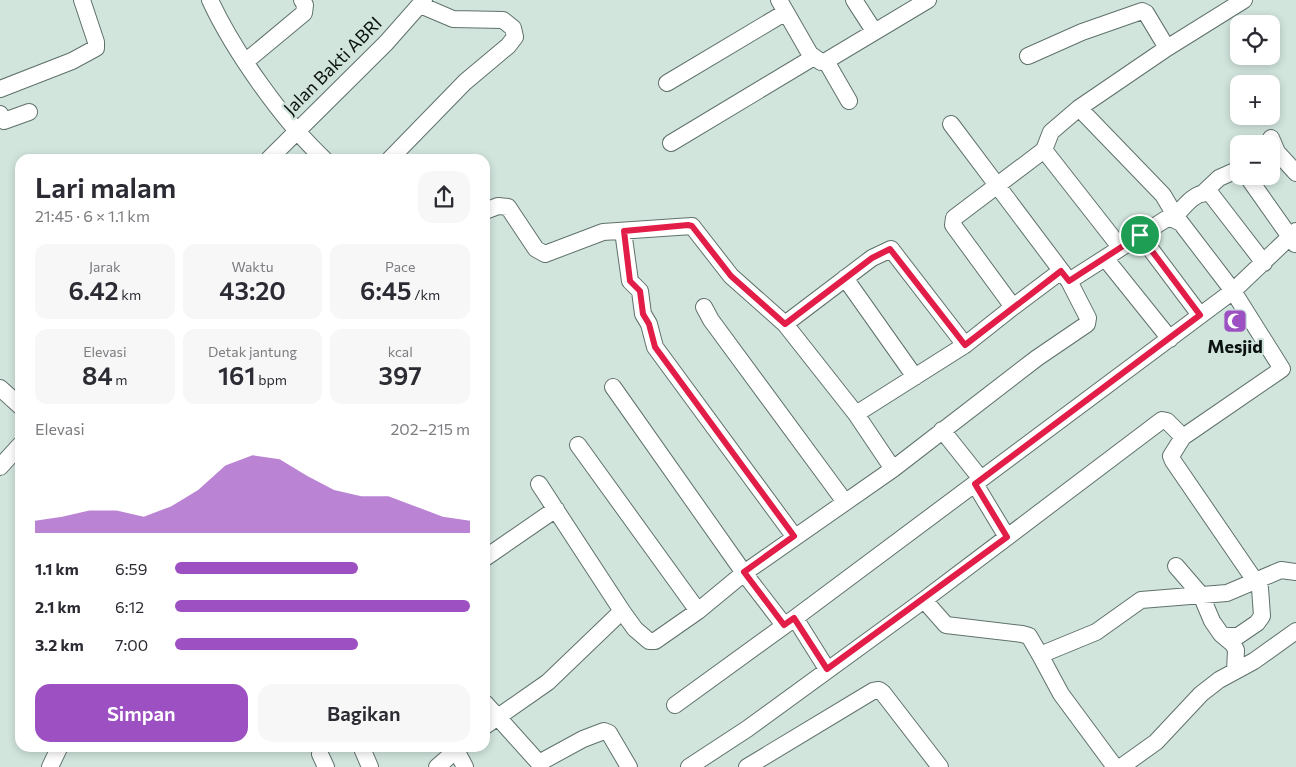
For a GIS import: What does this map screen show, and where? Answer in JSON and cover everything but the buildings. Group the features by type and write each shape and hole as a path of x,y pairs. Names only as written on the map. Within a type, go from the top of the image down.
{"street":[{"path":"210,0 245,62 297,130 319,154"},
{"path":"245,62 304,14 305,5 302,0"},
{"path":"854,0 874,31"},
{"path":"671,143 928,0"},
{"path":"1013,307 953,222 954,218 1044,150 1051,132 1079,108 1167,48 1244,0"},
{"path":"0,88 72,61 96,48 84,1"},
{"path":"395,154 465,82 508,46 515,37 513,28 503,20 453,18 422,2"},
{"name":"Jalan Bakti ABRI","path":"274,154 386,43 422,2"},
{"path":"667,83 783,6 849,101"},
{"path":"1028,56 1082,32 1142,11 1146,13 1167,48"},
{"path":"1079,108 1163,196 1173,212 1173,219"},
{"path":"0,114 4,121 29,112"},
{"path":"539,484 622,611 636,629 649,641 656,641 698,610 744,572 893,469 1037,358 1087,324 1088,318 1065,276 951,124"},
{"path":"1044,150 1120,247"},
{"path":"1280,155 1296,173"},
{"path":"1173,219 1190,201 1202,194 1219,178 1230,173"},
{"path":"674,705 1170,339 1233,291 1294,238 1254,185"},
{"path":"1202,194 1210,193 1214,196 1264,263"},
{"path":"490,209 498,206 508,207 536,249 545,254 597,233 692,226 724,269 785,324 856,414 893,469"},
{"path":"856,414 965,345 1013,307 1065,276 1105,258 1166,219 1173,219 1181,223 1233,291 1282,369 1183,437 1171,456 1260,588 1262,616 1257,623 1238,636 1221,634"},
{"path":"624,231 630,281 640,291 643,314 649,324 655,347 794,536"},
{"path":"1140,235 1200,315"},
{"path":"785,324 872,258 890,249 965,345"},
{"path":"1105,258 1170,339"},
{"path":"845,278 915,376"},
{"path":"704,307 711,320 845,502"},
{"path":"613,387 744,572 789,622 827,669"},
{"path":"0,388 15,402"},
{"path":"689,767 747,729 924,600 1162,420 1167,421 1183,437"},
{"path":"942,430 978,481 1007,537"},
{"path":"578,445 698,610"},
{"path":"0,467 15,450"},
{"path":"490,555 556,509"},
{"path":"1176,566 1201,595 1212,621 1236,650 1235,671"},
{"path":"1040,655 1096,632 1141,600 1228,593 1280,570 1296,572"},
{"path":"924,600 946,625 1029,636 1061,694 1115,767"},
{"path":"490,722 548,682 622,611"},
{"path":"1121,767 1156,742 1201,694 1296,631"},
{"path":"747,767 874,691 879,690 940,767"},
{"path":"490,708 539,763 583,739 604,731 608,733 629,767"},
{"path":"50,767 57,752"},
{"path":"364,752 370,767"},
{"path":"437,767 454,752"},
{"path":"459,752 465,767"}],"place":[{"name":"Mesjid","path":"1235,321"}],"route":[{"path":"692,226 718,262 731,276 754,294 785,324 872,258 884,250 890,249 896,254 965,345 1061,271 1069,281 1140,235 1200,315 975,484 1007,537 924,600 827,669 794,618 784,625 744,572 794,536 655,347 652,332 643,314 640,291 630,281 627,269 624,231 692,226"}]}
